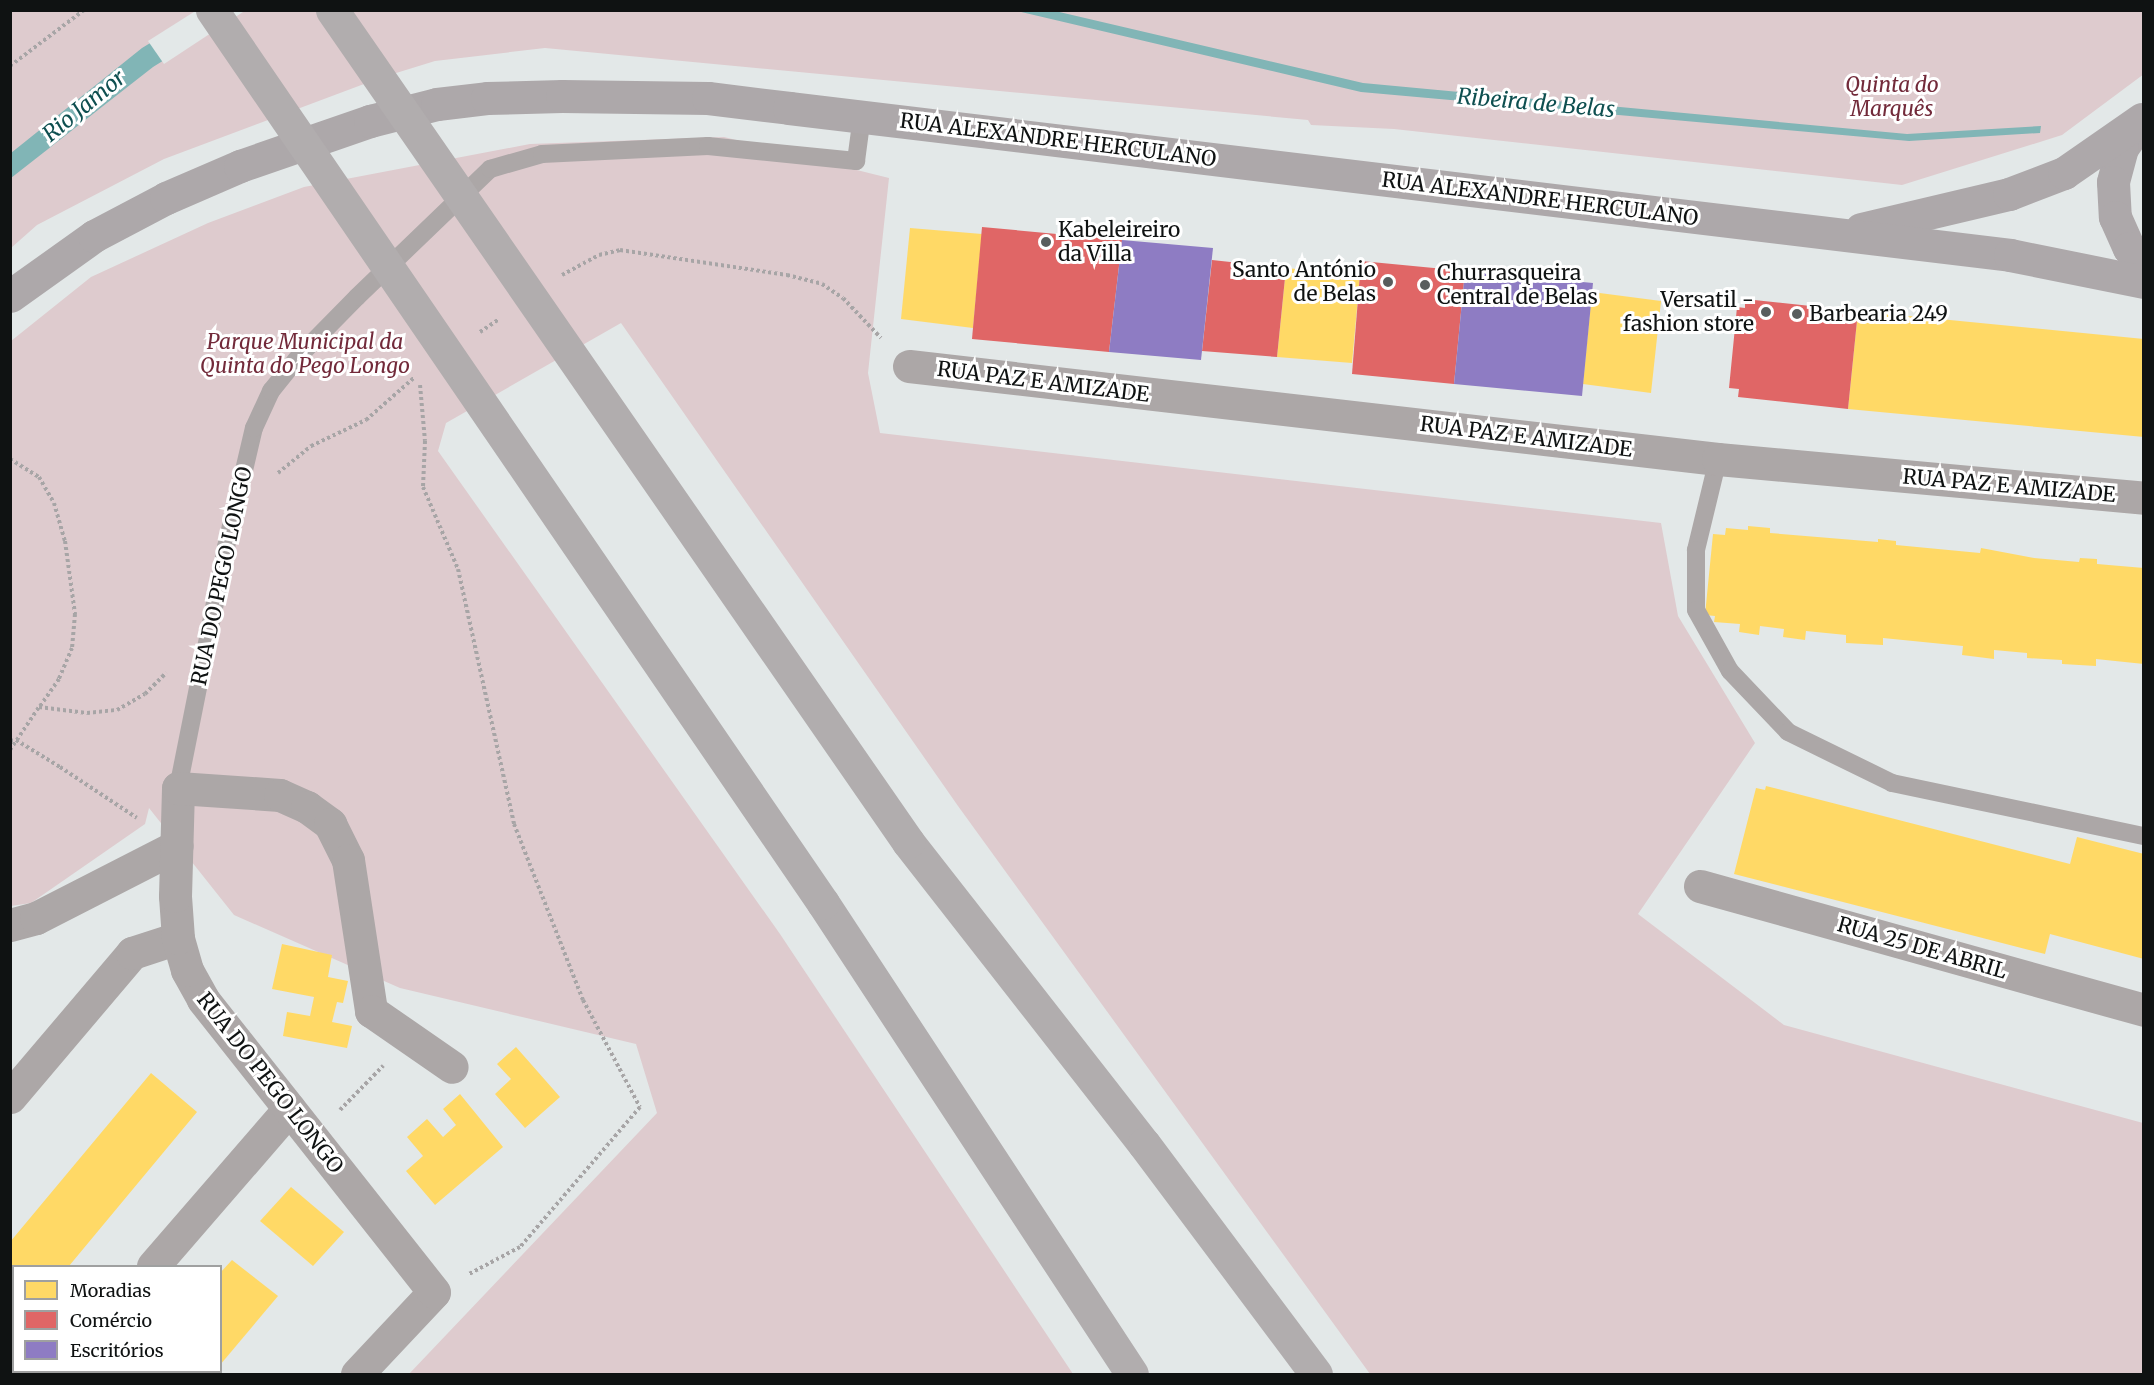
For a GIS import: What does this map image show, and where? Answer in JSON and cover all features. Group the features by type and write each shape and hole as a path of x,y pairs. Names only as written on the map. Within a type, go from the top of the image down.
{"highway":[{"path":"212,10 823,903 1132,1374"},
{"path":"332,10 908,842 1144,1144 1316,1374"}],"main road":[{"name":"RUA ALEXANDRE HERCULANO","path":"10,296 94,236 166,198 240,166 349,128 437,104 498,98 708,99 862,116 2010,255 2144,282"},
{"path":"1839,235 2009,194 2073,168 2143,119"},
{"path":"2143,119 2122,148 2113,182 2115,217 2128,248 2144,266"}],"street":[{"name":"RUA PAZ E AMIZADE","path":"909,366 1718,459 2144,498"},
{"name":"RUA DO PEGO LONGO","path":"178,788 178,938 187,970 202,999 434,1292"},
{"path":"178,788 280,795 307,807 330,824 342,840 348,860 371,1011 452,1067"},
{"path":"10,925 36,918 177,846"},
{"name":"RUA 25 DE ABRIL","path":"1700,886 2144,1010"},
{"path":"10,1097 132,953 178,938"},
{"path":"154,1265 289,1109"},
{"path":"357,1374 434,1292"}],"lane":[{"name":"RUA DO PEGO LONGO","path":"178,788 254,428 271,391 300,355 490,169 542,154 708,146 856,161 862,116"},
{"path":"1718,459 1696,550 1696,609 1730,671 1788,732 1892,783 2144,836"}],"path":[{"path":"10,66 84,10"},
{"path":"558,277 599,255 620,250 822,284 843,298 909,366"},
{"path":"475,336 503,316"},
{"path":"240,486 261,482 284,470 311,446 366,420 419,374 425,441 423,487 458,569 514,824 583,1000 640,1107 520,1247 434,1292"},
{"path":"10,459 39,477 54,503 65,542 75,614 72,648 59,679 13,741 10,750"},
{"path":"39,707 87,713 117,710 144,694 168,669"},
{"path":"13,741 177,846"},
{"path":"313,1139 410,1037"}],"green space":[{"name":"Quinta do Marquês","path":"2143,10 2144,74 2062,135 1902,185 1394,129 1311,125 1308,120 545,48 435,61 380,78 164,159 37,225 11,248 10,11"},
{"name":"Parque Municipal da Quinta do Pego Longo","path":"724,137 889,178 868,373 880,433 1661,523 1678,616 1755,743 1638,914 1784,1025 2143,1123 2143,1374 1370,1374 958,806 621,323 446,423 438,451 780,934 1073,1374 409,1374 657,1113 636,1044 400,988 234,915 149,808 145,824 31,903 11,906 11,341 91,277 208,223 304,187 530,144"}],"water":[{"name":"Rio Jamor","path":"203,11 243,11 153,67 11,178 11,153 142,48"},
{"name":"Ribeira de Belas","path":"1017,11 1055,11 1363,83 1907,134 2041,126 2040,133 1909,141 1361,92"}],"pier":[{"path":"197,10 246,10 164,64 148,41"}],"building: Moradias":[{"path":"910,228 982,234 973,328 901,319"},
{"path":"1286,268 1360,275 1352,363 1277,357"},
{"path":"1592,292 1661,301 1651,393 1583,384"},
{"path":"1858,311 2144,339 2144,437 1848,409"},
{"path":"1748,526 1770,528 1770,533 1878,542 1878,539 1896,541 1896,545 1980,553 1981,548 2034,558 2079,562 2080,558 2097,559 2097,564 2144,568 2144,664 2096,659 2096,666 2062,664 2062,660 2027,658 2027,653 1994,650 1994,659 1962,655 1963,646 1883,638 1883,645 1846,643 1846,635 1806,631 1805,640 1783,637 1784,629 1760,626 1759,635 1739,632 1740,624 1714,622 1715,616 1705,615 1713,534 1725,535 1726,528 1748,530"},
{"path":"1766,786 2070,864 2077,837 2144,854 2144,959 2050,934 2045,954 1734,874 1756,788 1765,790"},
{"path":"282,944 332,955 328,977 348,981 343,1003 337,1002 332,1022 352,1026 347,1048 283,1036 287,1012 310,1016 314,997 272,989"},
{"path":"516,1047 560,1097 525,1128 495,1094 511,1079 497,1064"},
{"path":"151,1073 197,1112 70,1265 12,1265 10,1337 10,1242"},
{"path":"460,1094 503,1147 435,1205 406,1171 423,1156 407,1137 427,1119 443,1137 456,1125 443,1109"},
{"path":"291,1187 344,1232 313,1266 260,1221"},
{"path":"232,1260 278,1296 222,1363 222,1271"}],"building: Comércio":[{"path":"982,227 1122,240 1109,352 972,339"},
{"path":"1212,260 1286,268 1277,357 1202,351"},
{"path":"1361,261 1465,271 1454,384 1352,374"},
{"path":"1745,299 1858,311 1848,409 1738,397 1739,389 1729,388 1737,307 1745,308"}],"building: Escritórios":[{"path":"1122,240 1213,248 1201,360 1109,352"},
{"path":"1465,271 1593,283 1582,396 1454,384"}],"place":[{"name":"Kabeleireiro da Villa","path":"1046,242"},
{"name":"Santo António de Belas","path":"1388,282"},
{"name":"Churrasqueira Central de Belas","path":"1425,285"},
{"name":"Versatil - fashion store","path":"1766,312"},
{"name":"Barbearia 249","path":"1797,314"}]}
